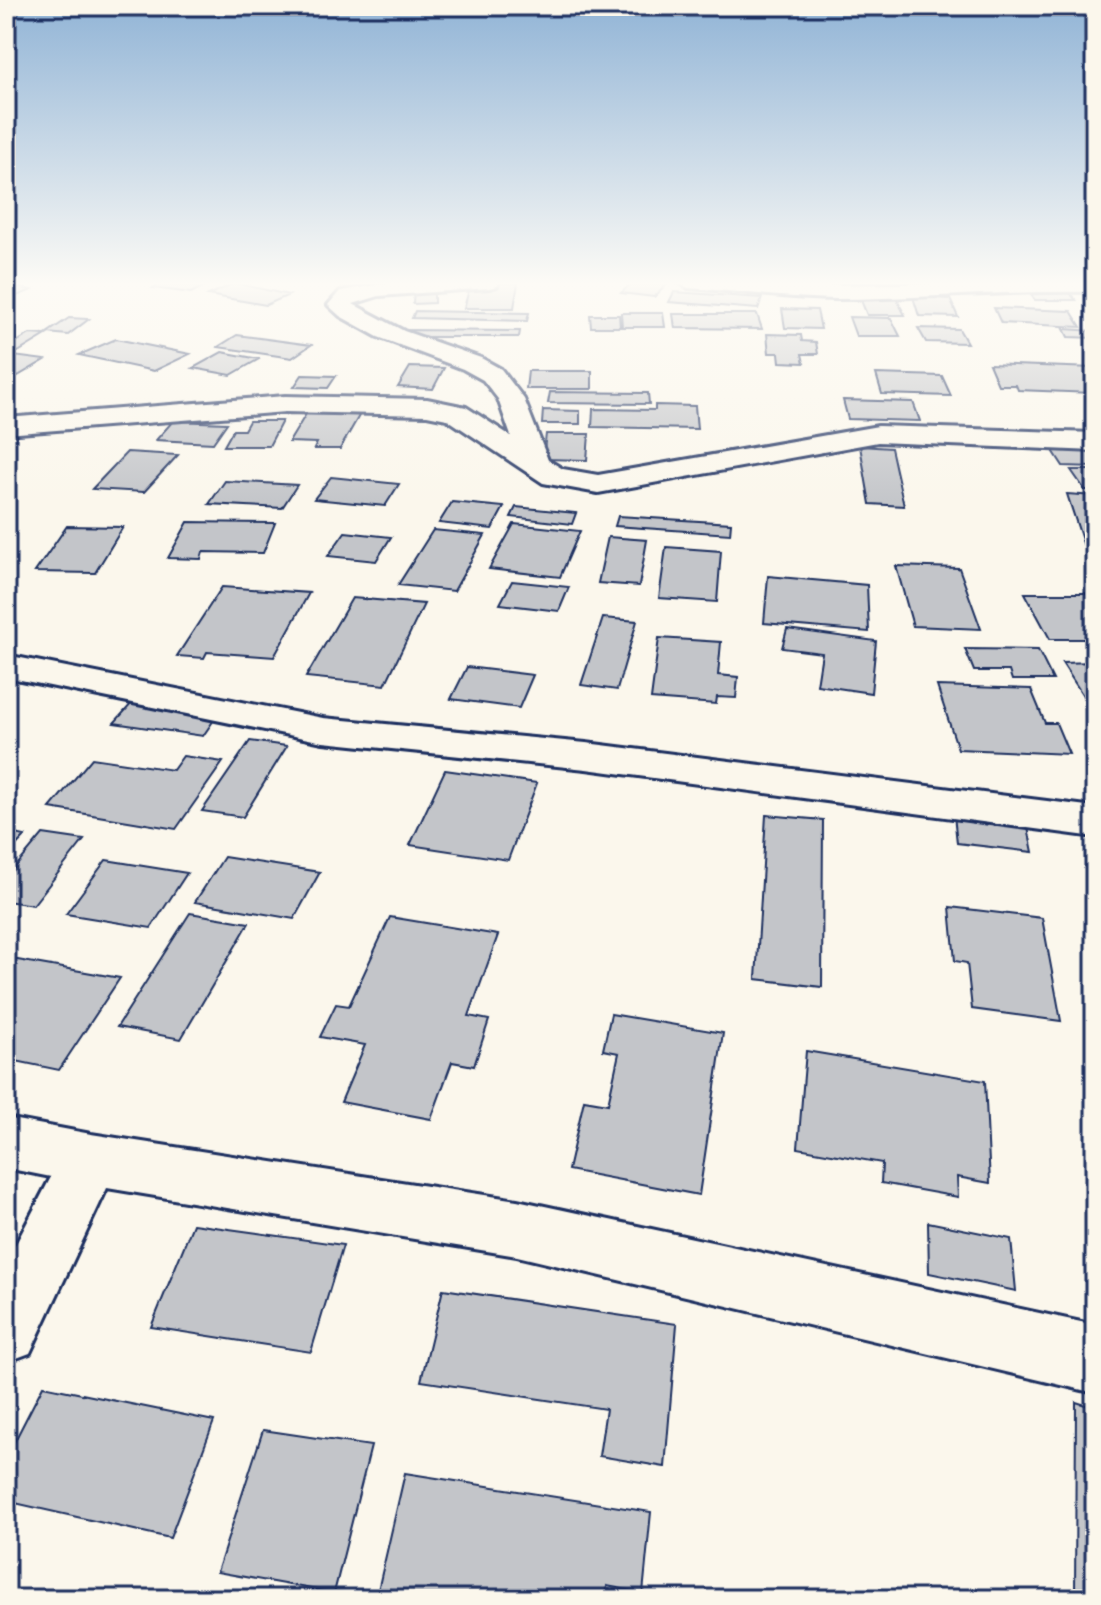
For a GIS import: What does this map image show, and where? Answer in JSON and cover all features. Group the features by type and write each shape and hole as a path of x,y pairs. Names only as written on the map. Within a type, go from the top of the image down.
{"street":[{"path":"446,356 484,369 497,379 507,391 534,461"},
{"path":"6,426 285,404 427,407 456,413 534,461 554,477 598,484 878,434 1095,442"},
{"path":"6,666 323,730 586,756 1095,822"},
{"path":"6,1143 91,1160 517,1228 1095,1359"},
{"path":"6,1330 91,1160"}],"building":[{"path":"6,356 45,360 6,383"},
{"path":"83,356 186,356 154,371"},
{"path":"215,356 259,359 231,375 193,368"},
{"path":"779,356 802,356 804,363 780,362"},
{"path":"989,364 1094,368 1095,389 1089,389 1092,393 1018,390 1016,385 998,385"},
{"path":"410,367 444,368 433,389 398,387"},
{"path":"528,371 592,371 592,389 526,389"},
{"path":"876,374 942,376 951,396 882,394"},
{"path":"302,375 336,376 328,388 294,387"},
{"path":"550,392 648,393 649,404 548,403"},
{"path":"843,400 913,402 920,421 848,419"},
{"path":"655,405 695,406 697,429 592,427 593,409 655,410"},
{"path":"309,409 360,414 340,449 314,449 317,443 289,442"},
{"path":"543,410 580,411 580,424 542,424"},
{"path":"173,421 227,423 213,443 156,440"},
{"path":"249,421 282,421 269,446 224,446 233,430 244,430"},
{"path":"546,434 589,434 587,460 543,459"},
{"path":"860,446 891,448 904,506 870,504"},
{"path":"1050,446 1095,447 1095,467 1063,466"},
{"path":"127,452 178,455 144,492 92,489"},
{"path":"1071,470 1095,470 1095,490 1085,490"},
{"path":"331,477 399,484 385,506 314,499"},
{"path":"225,481 297,485 282,508 209,504"},
{"path":"1067,494 1095,496 1095,547 1084,546"},
{"path":"452,502 504,507 492,529 439,523"},
{"path":"516,507 576,513 572,524 511,517"},
{"path":"618,516 731,523 730,534 615,526"},
{"path":"188,522 275,523 263,553 203,552 201,559 168,558"},
{"path":"514,524 580,531 560,577 489,569"},
{"path":"67,526 123,527 95,573 35,572"},
{"path":"433,530 485,535 454,591 398,585"},
{"path":"345,532 391,537 376,561 328,556"},
{"path":"608,537 647,540 639,586 598,583"},
{"path":"666,547 721,551 717,602 659,598"},
{"path":"896,566 959,568 981,629 913,626"},
{"path":"768,576 867,585 869,632 764,623"},
{"path":"512,581 569,587 559,611 500,604"},
{"path":"222,587 309,593 274,657 207,652 204,658 177,656"},
{"path":"1025,593 1086,593 1095,608 1095,639 1050,639"},
{"path":"352,598 424,604 385,685 306,677"},
{"path":"603,618 637,621 617,690 581,685"},
{"path":"787,629 876,641 871,693 817,685 822,653 782,648"},
{"path":"659,638 721,642 718,675 738,677 736,698 717,697 716,704 651,699"},
{"path":"965,649 1038,650 1053,680 1012,680 1009,671 974,671"},
{"path":"1095,662 1095,714 1062,663"},
{"path":"467,667 533,675 519,708 451,699"},
{"path":"937,686 1031,689 1045,723 1056,723 1069,754 958,749"},
{"path":"132,703 218,714 203,736 114,723"},
{"path":"250,741 287,746 243,817 202,811"},
{"path":"183,756 223,762 176,829 50,808 92,758 173,770"},
{"path":"445,770 537,783 508,860 410,845"},
{"path":"766,815 823,820 822,987 756,979"},
{"path":"954,815 1027,823 1033,852 957,843"},
{"path":"6,832 25,836 6,856"},
{"path":"43,834 84,840 33,905 6,901 6,878"},
{"path":"224,857 320,872 294,919 195,902"},
{"path":"106,860 187,873 151,928 66,914"},
{"path":"950,907 1042,918 1061,1021 972,1009 967,963 955,961"},
{"path":"190,913 249,923 181,1039 117,1027"},
{"path":"390,917 498,935 469,1016 489,1020 474,1066 452,1062 431,1119 341,1102 365,1045 320,1037 336,1004 349,1006"},
{"path":"6,958 120,978 59,1070 6,1059"},
{"path":"611,1014 723,1033 699,1195 568,1170 584,1100 608,1104 619,1053 603,1050"},
{"path":"806,1051 985,1081 990,1183 957,1177 958,1197 881,1183 882,1163 798,1148"},
{"path":"928,1222 1011,1239 1016,1291 929,1273"},
{"path":"193,1224 343,1245 311,1352 151,1327"},
{"path":"443,1289 677,1324 665,1467 599,1456 606,1409 421,1381"},
{"path":"43,1386 214,1421 170,1538 6,1501 6,1458"},
{"path":"1076,1402 1095,1408 1095,1599 1075,1599"},
{"path":"263,1430 371,1446 334,1593 217,1572"},
{"path":"405,1473 651,1512 643,1593 607,1586 606,1599 376,1599"}]}
